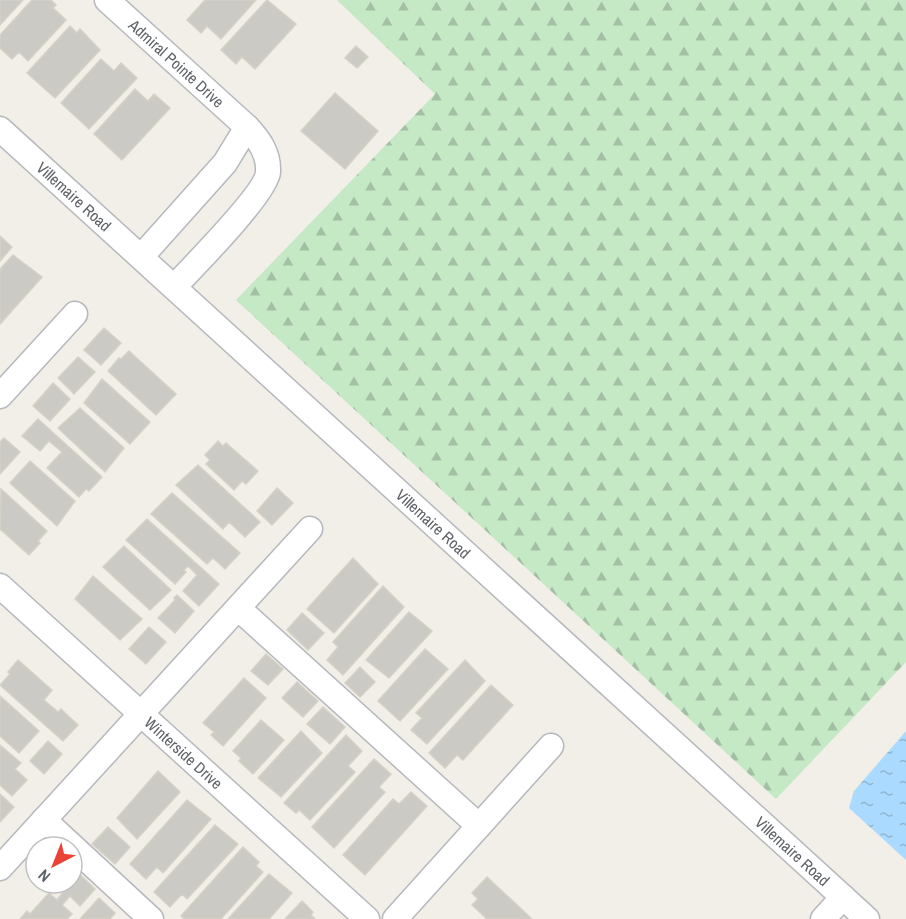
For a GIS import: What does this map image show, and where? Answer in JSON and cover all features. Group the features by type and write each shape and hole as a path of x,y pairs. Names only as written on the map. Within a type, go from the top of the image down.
{"street":[{"name":"Admiral Pointe Drive","path":"108,0 247,127 258,139 267,155 268,174 257,195 174,287"},
{"path":"141,257 225,163 247,127"},
{"name":"Villemaire Road","path":"0,129 867,919"},
{"path":"1,394 75,314"},
{"path":"0,868 310,529"},
{"name":"Winterside Drive","path":"0,586 367,919"},
{"path":"238,608 479,826"},
{"path":"395,919 551,746"},
{"path":"44,820 151,919"},
{"path":"823,919 843,897"}],"green space":[{"path":"337,0 906,0 906,662 776,799 236,300 435,94"}],"water":[{"path":"906,731 906,860 849,808 854,791"}],"building":[{"path":"0,0 23,0 0,25"},
{"path":"32,0 51,0 56,5 53,8 66,20 28,61 19,52 12,59 0,48 0,35"},
{"path":"205,0 256,0 221,39 207,26 201,33 187,20"},
{"path":"267,0 296,24 255,69 242,57 236,64 221,50"},
{"path":"70,26 77,33 80,29 100,50 55,98 27,73"},
{"path":"356,46 368,57 357,68 345,58"},
{"path":"101,59 114,71 121,63 137,78 89,129 61,103"},
{"path":"135,89 148,101 154,94 170,108 122,160 94,134"},
{"path":"335,93 378,131 345,169 301,131"},
{"path":"0,236 12,247 0,261"},
{"path":"13,255 42,277 0,324 0,269"},
{"path":"104,328 121,343 101,365 84,350"},
{"path":"129,351 176,394 156,415 108,371 119,358 121,359"},
{"path":"78,357 95,372 74,394 58,378"},
{"path":"102,379 150,422 130,444 84,403"},
{"path":"53,383 70,399 50,421 33,406"},
{"path":"80,408 124,448 105,472 58,428"},
{"path":"38,419 102,477 89,491 86,489 79,497 47,468 62,452 49,441 40,451 22,436"},
{"path":"4,438 20,452 0,474 0,442"},
{"path":"218,441 223,446 226,443 258,471 246,484 242,481 234,490 206,464 210,460 205,455"},
{"path":"30,461 75,501 57,526 10,483"},
{"path":"198,465 260,522 245,537 229,522 223,529 176,485"},
{"path":"277,488 293,503 272,525 257,511"},
{"path":"1,489 47,531 29,555 0,529"},
{"path":"172,493 240,553 225,569 213,558 207,564 151,514"},
{"path":"147,519 219,584 199,606 183,591 197,575 188,566 184,570 186,572 175,584 126,540"},
{"path":"124,546 171,590 150,610 103,567"},
{"path":"353,558 378,584 334,633 307,609"},
{"path":"93,576 142,619 120,640 75,599"},
{"path":"383,586 404,607 343,675 327,660 338,647 333,642"},
{"path":"177,595 194,611 175,633 158,618"},
{"path":"409,612 432,631 389,678 366,660"},
{"path":"302,613 324,633 308,650 287,630"},
{"path":"149,627 166,642 146,664 129,649"},
{"path":"425,649 448,669 400,721 378,701"},
{"path":"266,654 283,669 268,685 251,671"},
{"path":"18,660 52,690 44,700 58,712 61,709 78,725 63,741 0,685"},
{"path":"465,660 485,681 427,744 411,730 422,718 416,713"},
{"path":"360,667 375,682 360,697 345,683"},
{"path":"244,678 266,698 223,746 211,735 214,732 203,723"},
{"path":"297,682 318,701 303,717 282,698"},
{"path":"491,685 513,705 463,760 457,755 445,768 429,753"},
{"path":"0,696 39,731 19,753 0,736"},
{"path":"323,707 345,727 330,744 307,724"},
{"path":"261,720 284,740 253,774 239,761 241,758 233,751"},
{"path":"301,731 322,753 281,797 258,778"},
{"path":"346,735 362,751 348,766 355,772 310,820 299,810 296,813 284,803"},
{"path":"48,741 62,754 44,774 30,761"},
{"path":"0,745 21,763 15,769 27,780 12,796 0,785"},
{"path":"374,759 391,774 379,787 385,792 334,848 312,827"},
{"path":"158,771 180,792 137,839 117,818"},
{"path":"411,792 427,806 365,875 343,855 393,799 399,804"},
{"path":"0,794 14,807 0,822"},
{"path":"187,800 211,819 163,873 157,867 146,879 130,864"},
{"path":"215,825 238,844 187,899 182,894 170,907 154,892"},
{"path":"108,827 130,847 115,864 92,844"},
{"path":"243,847 259,862 256,866 263,872 221,919 184,919 181,916"},
{"path":"269,874 292,893 269,919 228,919"},
{"path":"487,877 532,919 487,919 472,905 478,899 472,893"},
{"path":"84,878 95,889 80,906 70,896 62,905 72,914 67,919 20,919 27,911 30,914 47,895 51,895 57,900 61,895 84,895"},
{"path":"99,898 115,913 110,919 80,919"},
{"path":"302,901 313,912 311,915 315,919 285,919"}]}
